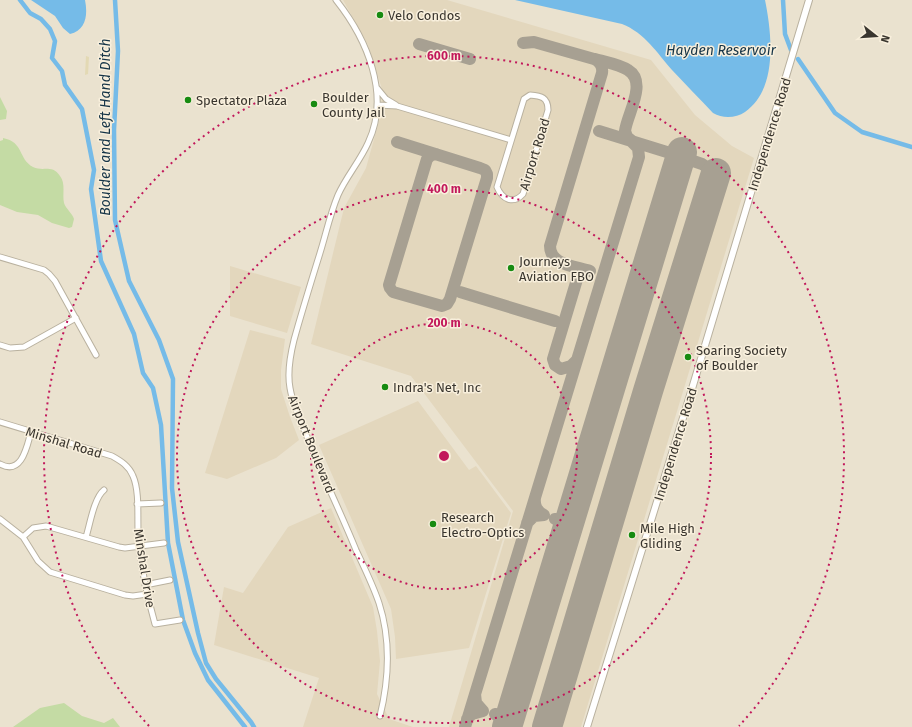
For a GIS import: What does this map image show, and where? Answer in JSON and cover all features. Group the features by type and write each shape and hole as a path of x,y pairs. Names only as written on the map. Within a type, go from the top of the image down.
{"street":[{"name":"Airport Road","path":"336,0 352,24 368,57 377,88 378,105 397,106 511,140"},
{"name":"Independence Road","path":"587,727 809,0"},
{"name":"Airport Road","path":"377,88 386,99 397,106"},
{"name":"Airport Road","path":"530,95 543,97 547,101 548,110 523,194 519,198 514,199 508,199 501,195 497,187 511,140 524,98 530,95"},
{"name":"Airport Boulevard","path":"378,105 376,120 368,142 343,184 333,210 294,340 290,356 289,380 295,407 316,461 340,511 379,604 386,638 388,659 384,697 380,716"},
{"path":"0,257 44,270 49,274 76,318 96,355"},
{"path":"0,345 10,348 24,347 76,318"},
{"name":"Minshal Road","path":"0,422 112,456 128,463"},
{"path":"0,464 16,467 24,456 31,432"},
{"name":"Minshal Drive","path":"128,463 136,483 139,546 145,585 155,624 180,620"},
{"path":"86,537 97,499 100,493 104,490"},
{"path":"137,504 161,503"},
{"path":"0,519 23,537 38,561 48,571 125,595 133,596 147,594"},
{"path":"23,537 33,528 46,526 125,548 164,543"},
{"path":"145,585 170,580"}],"shaded area":[{"path":"343,0 447,0 651,60 695,115 732,146 754,158 581,727 449,727 513,511 411,376 311,344 344,208 366,168 381,114 382,89 368,45"},
{"path":"230,266 301,287 287,333 230,316"},
{"path":"250,330 285,339 281,370 281,389 299,440 276,458 227,479 205,473"},
{"path":"418,401 469,470 476,466 511,513 469,648 396,659 391,609 319,445"},
{"path":"331,508 373,607 380,661 377,694 389,719 413,727 303,727 319,678 214,645 224,587 243,593 288,527"}],"green space":[{"path":"0,97 7,111 6,119 0,120"},
{"path":"3,138 10,140 18,147 28,164 33,167 51,169 57,172 62,179 64,203 74,219 72,227 69,228 52,223 38,215 17,212 0,205 0,141 3,140"},
{"path":"64,703 82,716 104,723 113,718 120,727 13,727 40,708"}],"sand":[{"path":"86,56 89,57 88,74 85,75"}],"water":[{"path":"31,0 85,0 85,21 80,29 70,34 63,28 55,16"},
{"name":"Hayden Reservoir","path":"515,0 765,0 768,14 770,44 768,75 763,90 756,102 745,112 734,117 717,115 713,113 677,76 644,38 630,28 622,24"}],"waterway":[{"path":"20,0 30,13 41,19 50,29 55,41 52,58 62,71 65,85 82,109 94,170 91,189 101,261 134,334 143,373 153,388 161,425 168,543 183,620 195,653 208,680 245,727"},
{"name":"Boulder and Left Hand Ditch","path":"115,0 118,51 114,130 115,220 129,281 159,340 173,379 172,488 178,542 206,663 216,679 254,727"},
{"path":"783,0 785,34 791,50"},
{"path":"798,59 835,113 862,132 912,147"}],"taxiway":[{"path":"523,43 534,42 594,59 601,66 602,73 550,246 551,252 559,261 564,264 590,271"},
{"path":"419,44 470,59"},
{"path":"595,59 620,66 634,75 636,82 635,99 625,131 627,137 632,141"},
{"path":"599,131 670,153 676,163 676,172"},
{"path":"465,727 639,157 638,148 631,141"},
{"path":"397,142 480,168 485,170 487,174 450,299 447,304 442,306 393,292 389,285 427,159 431,155 436,154"},
{"path":"670,153 702,164 716,173"},
{"path":"576,361 571,366 561,369 555,365 553,359 578,276"},
{"path":"460,292 555,321"},
{"path":"527,523 534,516 544,515 536,508 535,498"},
{"path":"565,537 563,526 555,519 566,517 574,508"},
{"path":"467,719 472,714 483,711 476,703 475,694"},
{"path":"505,727 502,719 495,714 507,712 514,704"}],"runway":[{"path":"507,727 682,152"},
{"path":"547,727 648,391 716,173"}],"place":[{"name":"Velo Condos","path":"380,15"},
{"name":"Spectator Plaza","path":"188,100"},
{"name":"Boulder County Jail","path":"314,104"},
{"name":"Journeys Aviation FBO","path":"511,268"},
{"name":"Soaring Society of Boulder","path":"688,357"},
{"name":"Indra's Net, Inc","path":"385,387"},
{"name":"Research Electro-Optics","path":"433,524"},
{"name":"Mile High Gliding","path":"632,535"}]}
